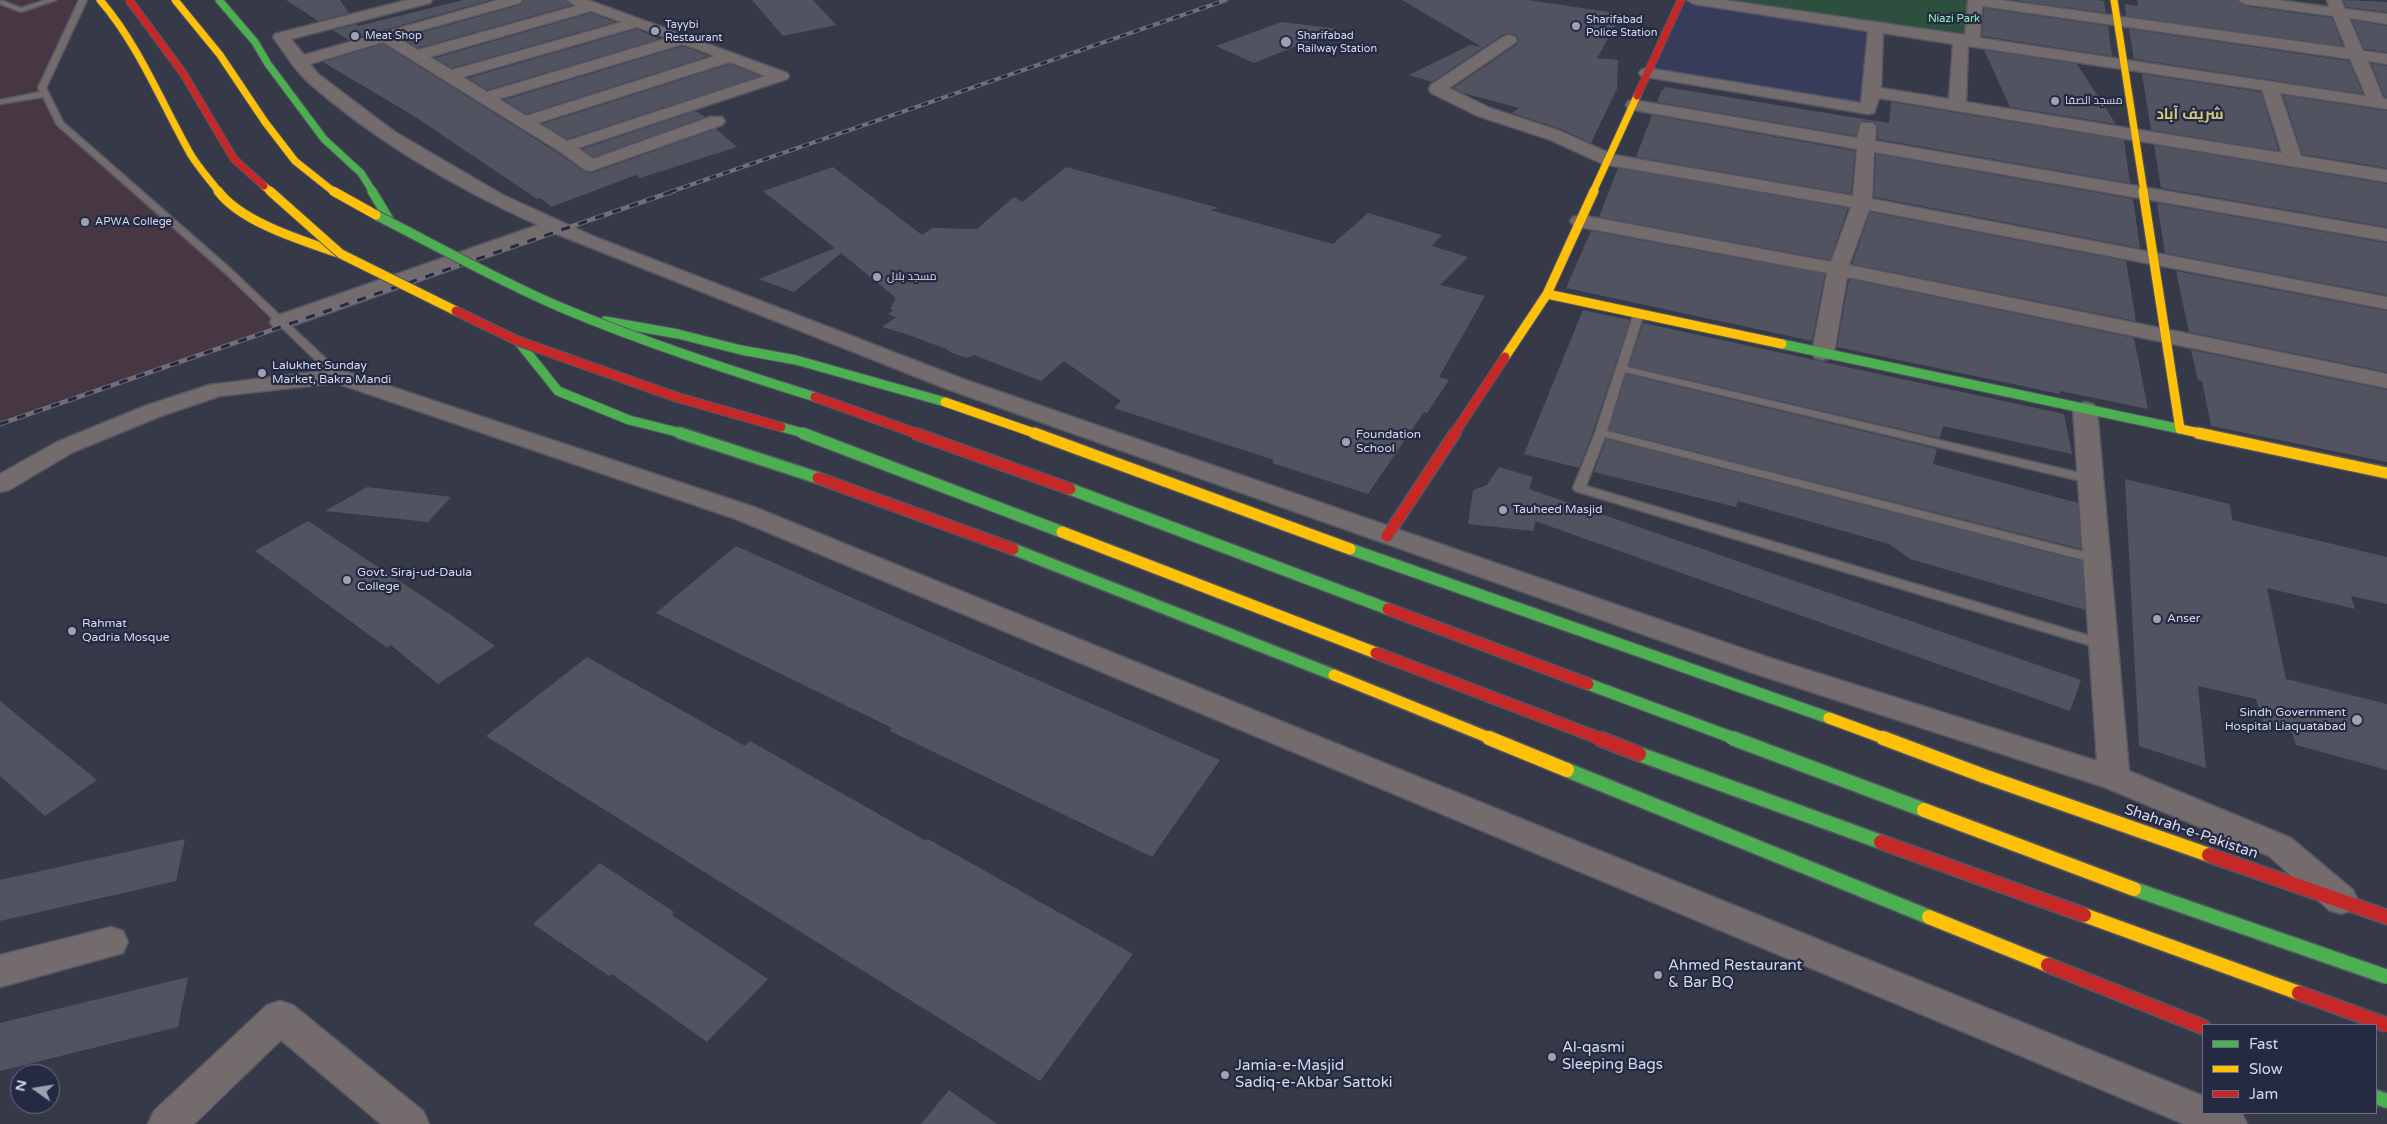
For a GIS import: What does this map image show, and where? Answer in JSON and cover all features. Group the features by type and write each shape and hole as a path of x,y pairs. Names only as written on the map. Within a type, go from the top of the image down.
{"main road":[{"path":"100,0 112,14 165,104 192,157 225,200 279,232 341,254 518,341 676,397 810,435 1622,748 2387,1025"},
{"path":"129,0 183,73 234,159 341,254"},
{"path":"175,0 220,55 265,122 295,161 338,195 498,278 584,317 690,357 847,408 985,457 2141,892 2387,977"},
{"path":"219,0 255,42 268,64 324,139 362,173 390,221"},
{"path":"1387,536 1546,294 1681,0"},
{"path":"2114,0 2180,429"},
{"path":"1546,294 2387,473"},
{"name":"Shahrah-e-Pakistan","path":"584,317 678,334 741,350 796,360 972,410 1368,556 1722,679 1984,776 2387,917"},
{"path":"518,341 558,390 629,420 693,436 795,470 969,533 1234,634 2202,1028"}],"street":[{"path":"425,0 281,37 312,77 389,136 496,199 598,245 955,384 1763,666 2114,778 2280,847 2341,900"},
{"path":"299,62 384,36 516,0"},
{"path":"565,147 781,76 574,0"},
{"path":"1694,0 2382,103"},
{"path":"1957,106 1975,0 2387,58"},
{"path":"2245,0 2337,6 2387,19"},
{"path":"416,56 592,6"},
{"path":"2337,6 2357,54 2382,103"},
{"path":"450,76 638,22"},
{"path":"1823,353 1838,269 1862,203 1876,26"},
{"path":"384,36 565,147 591,166 716,121 694,105"},
{"path":"485,98 683,39"},
{"path":"1509,40 1437,90 1484,112 1554,134 1609,160 1862,203 2387,303"},
{"path":"524,122 729,57"},
{"path":"1646,73 1870,101 1957,106 2387,176"},
{"path":"2268,86 2293,161"},
{"path":"1634,105 2387,235"},
{"path":"1580,221 1838,269 2166,337 2387,380"},
{"path":"281,322 554,226"},
{"path":"0,484 65,447 153,411 217,390 338,376 745,513 2202,1113"},
{"path":"2085,408 2089,479 2114,778"},
{"path":"0,971 112,942"},
{"path":"167,1124 280,1017 410,1124"},
{"path":"2204,1114 2228,1124"}],"lane":[{"path":"0,2 21,10 52,0"},
{"path":"83,0 42,88 60,123 229,272 338,376"},
{"path":"0,102 45,94"},
{"path":"1639,313 1620,368 1601,433 1579,488 2102,644"},
{"path":"1620,368 2089,479"},
{"path":"1601,433 2096,559"}],"shaded area":[{"name":"APWA College","path":"0,0 70,0 76,15 37,96 60,123 284,325 0,420"},
{"path":"1682,0 1884,28 1867,109 1649,73"}],"green space":[{"name":"Niazi Park","path":"1690,0 1976,0 1972,40"}],"building":[{"path":"286,0 340,0 349,13 318,21"},
{"path":"463,0 491,0 348,40 333,30 357,24 358,26"},
{"path":"524,0 565,0 572,5 418,48 402,38 520,5"},
{"path":"752,0 813,0 836,25 783,36"},
{"path":"1402,0 1528,0 1622,14 1597,58 1618,60 1617,89 1591,143 1561,129 1512,113 1519,108 1463,93 1453,88 1516,45 1519,39 1516,35 1508,33 1502,35 1432,82 1409,75 1470,45 1482,47"},
{"path":"2014,0 2104,1 2106,13"},
{"path":"2137,0 2236,0 2245,6 2332,18 2343,46 2126,16 2125,4 2138,6"},
{"path":"2343,0 2387,2 2387,12 2346,7"},
{"path":"1984,8 2108,26 2112,56 1982,36"},
{"path":"591,13 615,22 452,68 435,58"},
{"path":"2352,20 2387,26 2387,52 2364,49"},
{"name":"Sharifabad Railway Station","path":"1281,22 1339,29 1254,63 1216,46"},
{"path":"637,29 659,39 487,90 468,78"},
{"path":"2129,29 2349,61 2363,94 2134,59"},
{"path":"383,44 558,153 585,172 592,173 716,129 737,147 640,178 636,175 551,207 541,198 537,199 417,118 323,62"},
{"path":"683,46 709,56 526,114 504,100"},
{"path":"1984,50 2077,64 2116,124 2010,107"},
{"path":"2371,63 2387,66 2387,97 2384,96"},
{"path":"730,64 760,76 567,139 542,124"},
{"path":"2142,74 2261,92 2279,151 2151,130"},
{"path":"1665,87 1889,123 1891,102 2124,140 2130,183 1877,139 1878,127 1873,121 1860,122 1856,136 1657,102 1662,89 1664,90"},
{"path":"2283,95 2387,111 2387,168 2302,154"},
{"path":"696,111 705,117 593,157 582,149"},
{"path":"1652,115 1855,151 1851,194 1636,157"},
{"path":"2154,145 2387,184 2387,227 2161,188"},
{"path":"1876,154 2133,199 2140,248 1874,197"},
{"path":"833,167 922,235 932,228 977,229 1014,197 1022,202 1066,167 1219,208 1210,210 1333,244 1368,213 1442,235 1432,246 1468,257 1440,285 1485,296 1439,377 1449,380 1427,413 1424,412 1368,494 1272,463 1274,460 1114,408 1121,401 1064,361 1041,381 974,355 967,358 909,335 882,327 896,317 888,314 894,310 890,309 896,298 841,253 794,292 759,279 835,248 763,191"},
{"path":"1618,168 1848,208 1830,260 1599,217"},
{"path":"2157,203 2387,243 2387,295 2165,253"},
{"path":"1870,212 2126,261 2136,321 1852,264"},
{"path":"1591,231 1825,274 1812,341 1566,288"},
{"path":"2176,271 2387,311 2387,372 2189,332"},
{"path":"1849,279 2134,338 2148,409 2060,391 2060,394 1837,347"},
{"path":"1583,310 1630,320 1593,432 1579,468 1524,454"},
{"path":"1643,323 2064,414 2072,454 1943,426 1940,438 1629,366"},
{"path":"2191,350 2387,390 2387,462 2211,426 2202,381 2198,380"},
{"path":"1626,374 1937,449 1933,464 2078,503 2081,549 1609,430"},
{"path":"1606,439 2082,561 2085,610 1910,559 1889,544 1738,501 1736,507 1594,472"},
{"path":"1499,467 1533,477 1529,489 2081,680 2070,711 1535,521 1534,531 1468,524 1473,490 1487,485"},
{"path":"2125,479 2230,504 2232,520 2387,557 2387,604 2351,596 2355,609 2267,588 2286,679 2387,704 2387,770 2296,745 2292,733 2264,723 2256,699 2198,686 2206,768 2139,746"},
{"path":"367,487 451,497 428,522 325,511"},
{"name":"Govt. Siraj-ud-Daula College","path":"308,521 495,646 438,684 391,645 387,648 255,551"},
{"path":"736,546 1220,760 1152,857 890,731 892,728 656,613"},
{"path":"587,657 745,746 750,741 926,841 928,839 1133,954 1040,1081 486,736"},
{"path":"0,701 97,780 45,816 0,776"},
{"path":"185,839 176,881 0,921 0,880"},
{"path":"600,863 674,912 672,915 768,979 707,1042 612,974 609,976 533,924"},
{"path":"188,977 178,1027 28,1064 10,1064 10,1069 0,1071 0,1023"},
{"path":"949,1090 997,1124 921,1124"}],"railway":[{"path":"670,192 1226,0"},
{"path":"0,424 674,191"}],"traffic: fast":[{"path":"219,0 255,42 268,64 324,139 361,173 390,221"},
{"path":"376,215 558,306 670,349 815,397"},
{"path":"605,321 678,334 741,350 796,360 945,402"},
{"path":"518,341 558,391 629,420 693,436 818,478"},
{"path":"1782,344 2185,430"},
{"path":"781,427 810,435 1062,532"},
{"path":"1070,489 1388,609"},
{"path":"1013,549 1334,675"},
{"path":"1350,549 1829,718"},
{"path":"1588,684 1924,810"},
{"path":"1639,754 1881,842"},
{"path":"1567,770 1929,917"},
{"path":"2134,889 2387,977"},
{"path":"2377,1097 2387,1101"}],"traffic: slow":[{"path":"100,0 112,14 165,104 192,157 225,200 279,233 341,254"},
{"path":"175,0 220,55 265,122 295,161 338,195 376,215"},
{"path":"2114,0 2180,429"},
{"path":"1505,357 1547,294 1637,96"},
{"path":"264,186 341,254 456,311"},
{"path":"1547,294 1782,344"},
{"path":"945,402 972,410 1350,549"},
{"path":"2185,430 2387,473"},
{"path":"1062,532 1376,653"},
{"path":"1334,675 1567,770"},
{"path":"1829,718 1984,776"},
{"path":"1984,776 2209,855"},
{"path":"1924,810 2134,889"},
{"path":"2084,915 2299,993"},
{"path":"1929,917 2048,965"}],"traffic: jam":[{"path":"129,0 183,73 234,159 264,186"},
{"path":"1637,96 1681,0"},
{"path":"456,311 518,341 676,397 781,427"},
{"path":"1387,536 1505,357"},
{"path":"815,397 1070,489"},
{"path":"818,478 1013,549"},
{"path":"1388,609 1588,684"},
{"path":"1376,653 1639,754"},
{"path":"1881,842 2084,915"},
{"path":"2209,855 2387,917"},
{"path":"2048,965 2202,1027"},
{"path":"2299,993 2387,1025"}],"place":[{"name":"Sharifabad Police Station","path":"1576,26"},
{"name":"Tayybi Restaurant","path":"655,31"},
{"name":"Meat Shop","path":"355,36"},
{"name":"Sharifabad Railway Station","path":"1286,42"},
{"name":"مسجد الصفا","path":"2055,101"},
{"name":"APWA College","path":"85,222"},
{"name":"مسجد بلال","path":"877,277"},
{"name":"Lalukhet Sunday Market, Bakra Mandi","path":"262,373"},
{"name":"Foundation School","path":"1346,442"},
{"name":"Tauheed Masjid","path":"1503,510"},
{"name":"Govt. Siraj-ud-Daula College","path":"347,580"},
{"name":"Anser","path":"2157,619"},
{"name":"Rahmat Qadria Mosque","path":"72,631"},
{"name":"Sindh Government Hospital Liaquatabad","path":"2357,720"},
{"name":"Ahmed Restaurant & Bar BQ","path":"1658,975"},
{"name":"Al-qasmi Sleeping Bags","path":"1552,1057"},
{"name":"Jamia-e-Masjid Sadiq-e-Akbar Sattoki","path":"1225,1075"}],"district":[{"name":"شريف آباد","path":"2190,115"}]}
